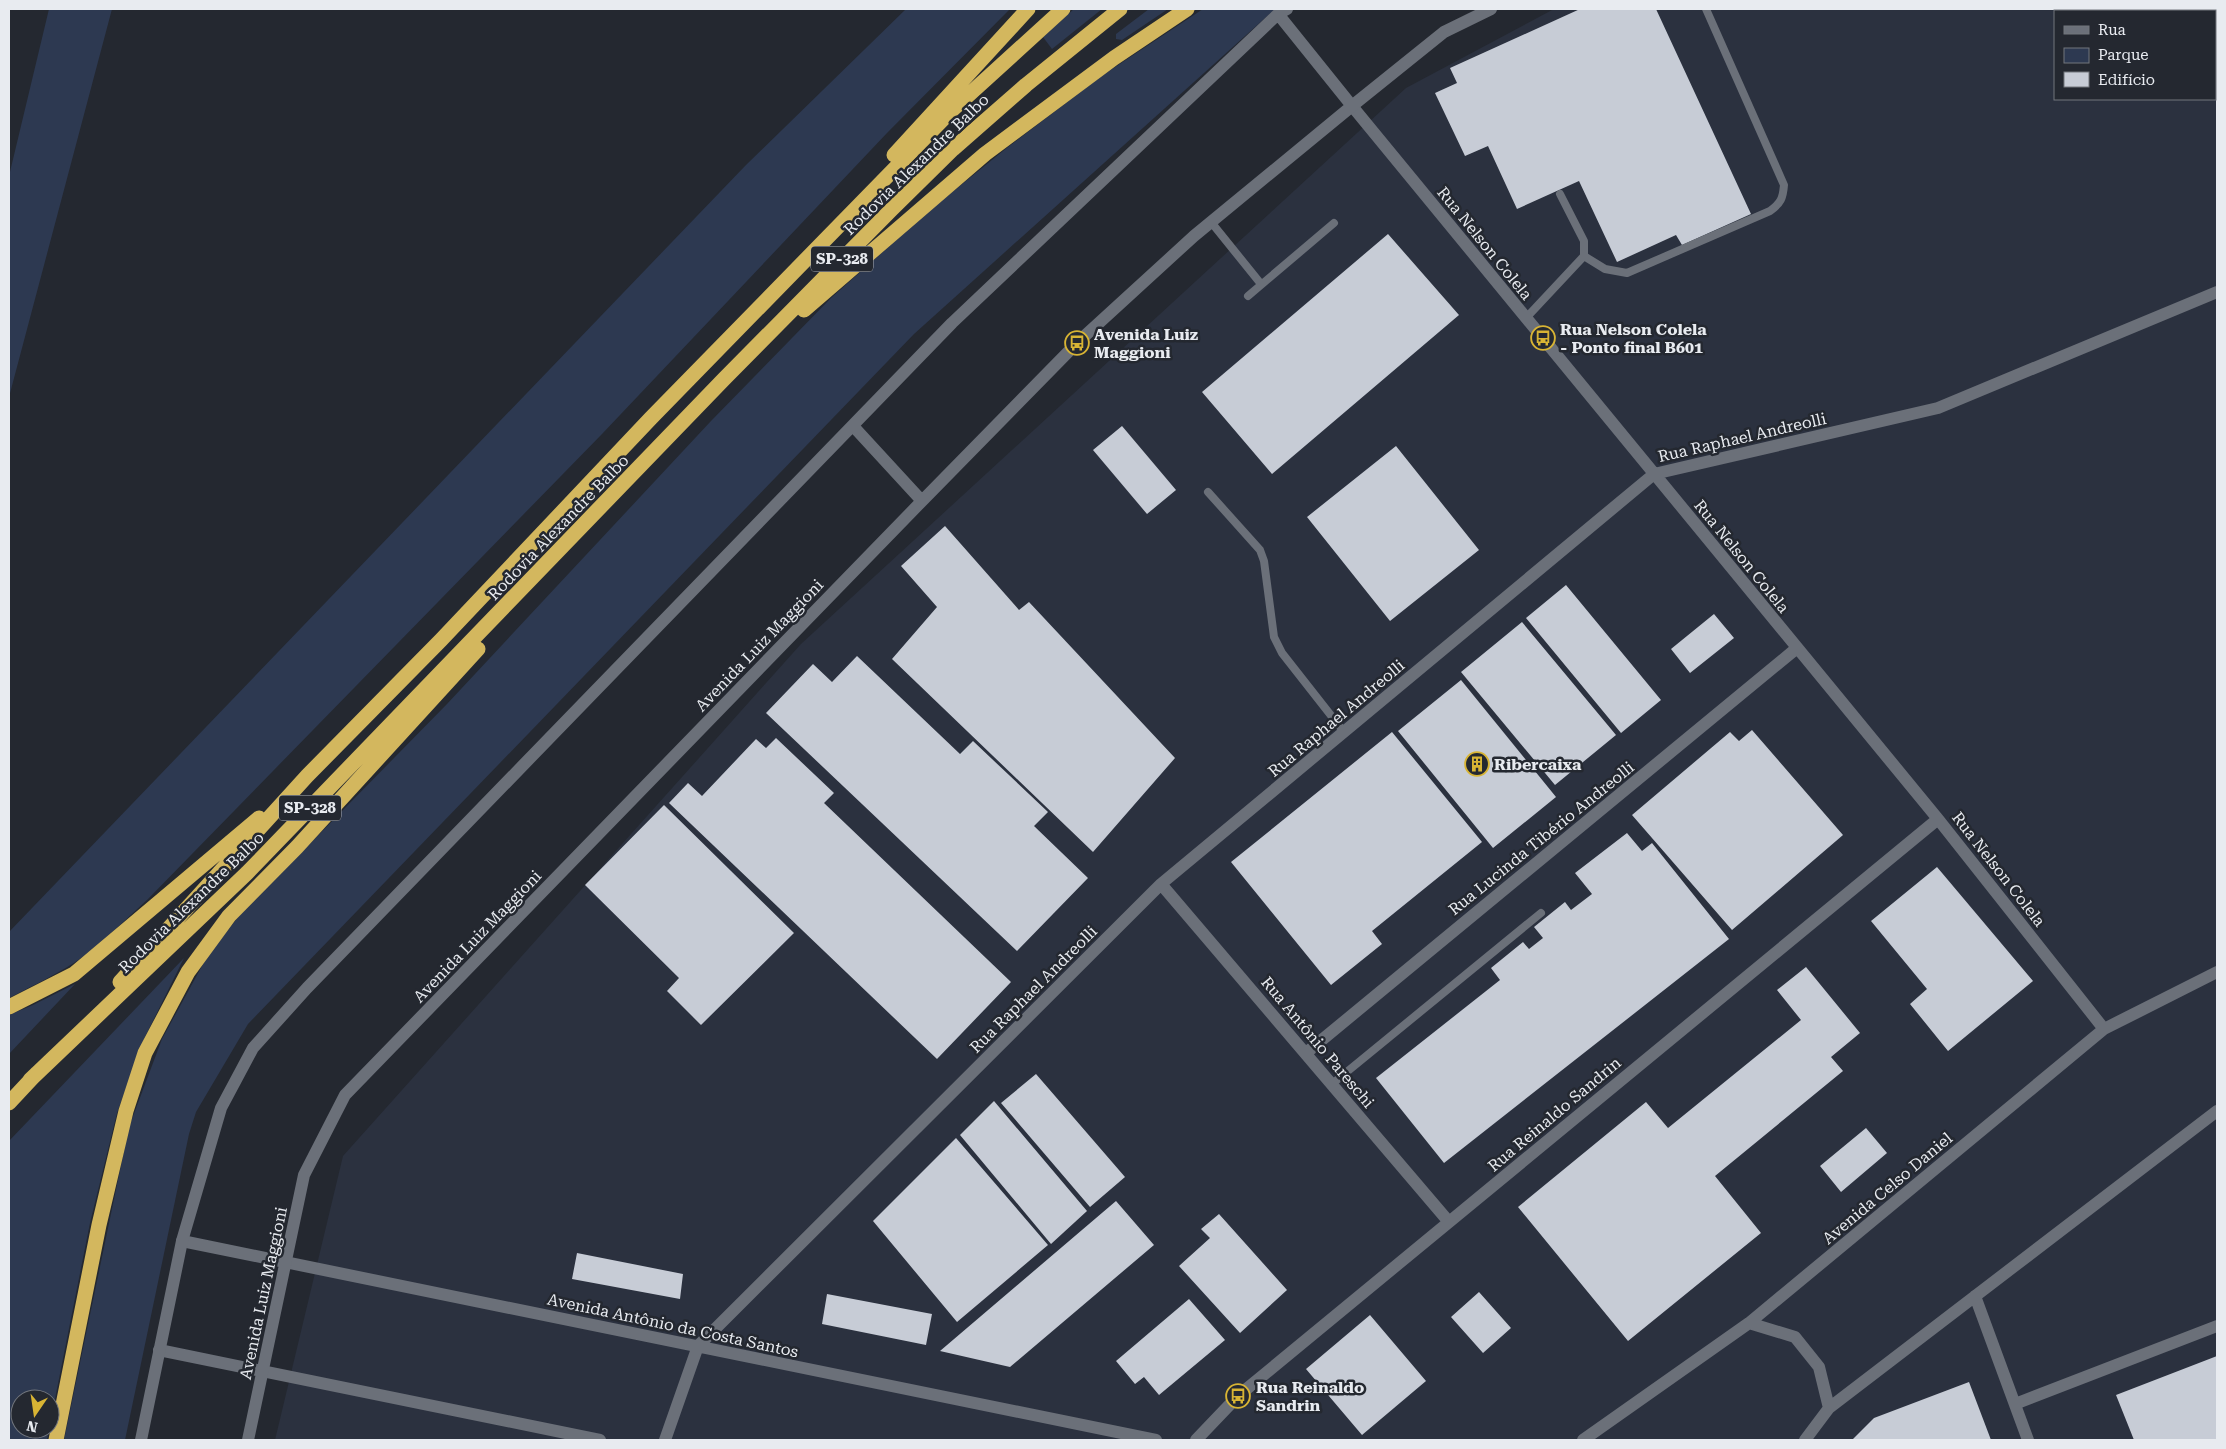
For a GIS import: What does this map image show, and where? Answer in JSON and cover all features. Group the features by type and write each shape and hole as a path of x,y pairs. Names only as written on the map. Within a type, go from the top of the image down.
{"highway":[{"path":"770,295 938,104 1028,9"},
{"name":"Rodovia Alexandre Balbo","path":"9,1103 307,776 441,640 651,418 950,111 1063,9"},
{"name":"Rodovia Alexandre Balbo","path":"30,1080 247,873 724,379 953,149 1026,85 1120,9"},
{"path":"724,379 985,154 1114,58 1188,9"},
{"path":"56,1440 99,1225 126,1111 145,1053 188,972 229,916 297,846 472,656 582,527"},
{"path":"9,1007 74,974 307,776"}],"street":[{"name":"Avenida Luiz Maggioni","path":"248,1440 304,1175 345,1095 922,500 1078,343 1211,222 1352,106 1444,32 1491,9"},
{"name":"Rua Nelson Colela","path":"1282,12 1352,106 1938,819 2104,1028"},
{"path":"141,1440 182,1241 221,1108 253,1048 314,981 952,323 1282,12"},
{"name":"Rua Raphael Andreolli","path":"665,1440 698,1346 1161,884 1654,474 1938,408 2217,292"},
{"path":"853,426 922,500"},
{"name":"Rua Lucinda Tibério Andreolli","path":"1306,1053 1798,648"},
{"name":"Rua Reinaldo Sandrin","path":"1196,1440 1238,1396 1938,819"},
{"name":"Rua Antônio Pareschi","path":"1161,884 1449,1222"},
{"name":"Avenida Celso Daniel","path":"1583,1440 1749,1323 2104,1028 2217,972"},
{"path":"1805,1440 1829,1408 2217,1111"},
{"name":"Avenida Antônio da Costa Santos","path":"182,1241 1156,1440"},
{"path":"1975,1296 2028,1440"},
{"path":"1749,1323 1794,1337 1819,1367 1829,1408"},
{"path":"2014,1404 2217,1326"},
{"path":"159,1350 600,1440"}],"lane":[{"path":"1584,256 1605,269 1626,273 1770,210 1778,205 1782,198 1784,185 1706,9"},
{"path":"1526,318 1584,256 1584,241 1560,194"},
{"path":"1211,222 1261,284"},
{"path":"1248,296 1334,223"},
{"path":"1208,492 1260,550 1264,561 1274,637 1282,653 1344,732"},
{"path":"1332,1084 1541,913"}],"shaded area":[{"path":"1554,9 2217,9 2217,1440 275,1440 343,1156 801,644 1406,88"}],"green space":[{"path":"49,9 112,9 9,397 9,176"},
{"path":"906,9 1010,9 887,133 602,434 148,899 84,956 9,998 9,932 746,165"},
{"path":"1074,9 1102,9 1052,49 1043,37"},
{"path":"1149,9 1168,9 1122,40 1116,39 1116,34"},
{"path":"1203,9 1275,9 914,334 248,1024 196,1112 189,1134 125,1440 64,1440 129,1127 162,1039 208,955 239,916 447,704 711,421 831,298 930,210 1008,147 1100,77"},
{"path":"184,958 144,1039 117,1113 90,1223 57,1389 10,1389 10,1439 47,1440 9,1440 9,1141"},
{"path":"75,984 9,1054 9,1015"}],"building":[{"path":"1580,9 1656,9 1751,214 1682,245 1676,235 1617,262 1579,181 1517,209 1488,146 1465,156 1435,93 1457,83 1450,68"},
{"path":"1388,234 1459,315 1272,474 1202,392"},
{"path":"1122,426 1176,490 1147,514 1093,450"},
{"path":"1396,446 1479,550 1390,621 1307,517"},
{"path":"945,526 1019,610 1029,602 1175,758 1093,852 892,659 937,607 901,566"},
{"path":"1566,585 1661,700 1621,733 1526,618"},
{"path":"1714,614 1734,638 1690,673 1671,649"},
{"path":"1522,622 1616,735 1555,785 1461,672"},
{"path":"857,656 960,754 973,741 1048,812 1034,826 1088,878 1017,951 766,713 813,664 832,682"},
{"name":"Ribercaixa","path":"1461,680 1556,797 1493,848 1398,731"},
{"path":"1752,730 1843,835 1732,930 1632,815 1730,732 1739,741"},
{"path":"1392,732 1482,842 1372,931 1382,944 1331,985 1231,862"},
{"path":"776,738 834,793 824,803 1011,982 937,1059 669,803 688,783 702,796 756,739 766,748"},
{"path":"664,805 794,933 701,1025 667,991 679,978 585,885"},
{"path":"1627,833 1642,851 1652,843 1729,939 1444,1163 1376,1078 1500,980 1491,968 1523,942 1529,949 1543,938 1534,927 1565,902 1571,910 1592,894 1575,873"},
{"path":"1937,867 2033,981 1948,1051 1910,1004 1927,989 1871,921"},
{"path":"1806,967 1860,1033 1831,1057 1843,1071 1715,1176 1761,1233 1628,1341 1518,1207 1646,1102 1668,1128 1801,1020 1777,990"},
{"path":"1036,1074 1125,1177 1090,1207 1001,1103"},
{"path":"994,1101 1087,1211 1051,1244 960,1135"},
{"path":"1866,1128 1887,1153 1841,1192 1820,1166"},
{"path":"956,1138 1048,1245 957,1322 873,1221"},
{"path":"1116,1201 1154,1245 1010,1367 940,1351"},
{"path":"1219,1214 1287,1290 1240,1333 1179,1266 1210,1238 1201,1229"},
{"path":"577,1253 683,1274 680,1299 572,1279"},
{"path":"1479,1292 1511,1328 1483,1353 1451,1317"},
{"path":"827,1294 932,1314 926,1345 822,1324"},
{"path":"1189,1299 1225,1340 1159,1395 1144,1377 1135,1384 1116,1361"},
{"path":"1370,1315 1426,1381 1362,1435 1306,1369"},
{"path":"2217,1356 2217,1440 2134,1440 2116,1395"},
{"path":"1969,1382 1991,1440 1852,1440 1874,1418"}],"place":[{"name":"Rua Nelson Colela - Ponto final B601","path":"1543,338"},
{"name":"Avenida Luiz Maggioni","path":"1077,343"},
{"name":"Ribercaixa","path":"1477,764"},
{"name":"Rua Reinaldo Sandrin","path":"1238,1396"}]}
